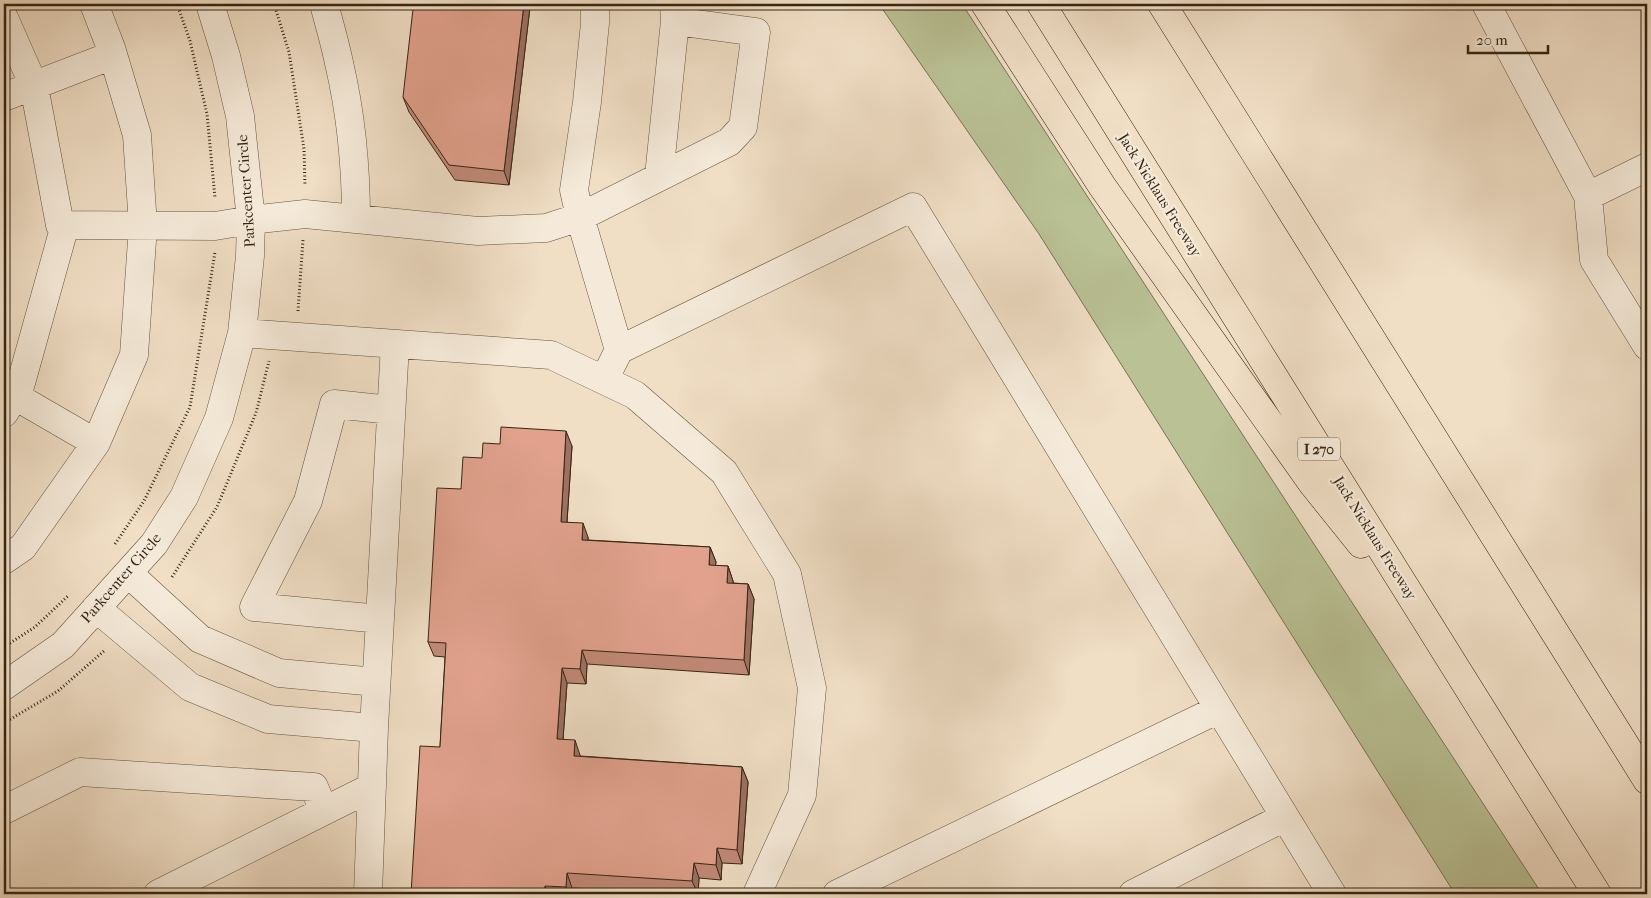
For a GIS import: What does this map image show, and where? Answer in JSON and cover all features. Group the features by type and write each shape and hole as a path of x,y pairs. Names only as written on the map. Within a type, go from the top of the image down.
{"highway":[{"path":"985,4 1102,186 1306,475 1434,632"},
{"name":"Jack Nicklaus Freeway","path":"1041,4 1597,894"},
{"path":"1162,4 1647,780"},
{"path":"1182,4 1198,62"}],"street":[{"path":"4,560 23,547 96,444 134,356 143,226 137,135 113,55 94,4"},
{"name":"Parkcenter Circle","path":"4,686 63,644 154,544 184,497 219,418 242,333 250,256 251,220 240,116 226,56 210,4"},
{"path":"324,4 340,64 350,127 356,182 356,219"},
{"path":"595,4 595,23 587,102 574,190 580,217 619,350"},
{"path":"1486,4 1588,196 1594,260 1647,346"},
{"path":"4,18 34,86 60,225 215,226 305,214 478,231 546,228 580,217 729,142 744,127 756,32 675,12 659,176"},
{"path":"4,97 113,55"},
{"path":"1588,196 1647,167"},
{"path":"604,380 619,350 914,207 1332,894"},
{"path":"65,225 22,381 10,405 96,444"},
{"path":"242,333 551,355 635,395 724,472 787,574 812,688 802,795 757,894"},
{"path":"361,891 372,787 395,344"},
{"path":"380,619 254,607 308,500 334,404 391,410"},
{"path":"128,572 200,639 209,643 279,673 376,682"},
{"path":"96,608 190,687 268,719 374,728"},
{"path":"837,894 1219,709"},
{"path":"4,810 80,772 314,787 324,811"},
{"path":"158,894 372,787"},
{"path":"1133,894 1285,817"}],"path":[{"path":"4,723 58,690 106,650"}],"green space":[{"path":"879,4 962,4 1542,894 1455,894 1039,234"}],"building":[{"path":"416,4 524,4 504,171 449,165 403,97 413,9 417,8"},
{"path":"501,427 566,431 561,522 583,523 582,540 710,547 709,565 728,566 727,583 748,584 744,660 582,650 580,669 562,668 557,739 575,740 574,756 742,767 737,850 717,848 716,865 694,863 692,881 567,873 566,887 545,886 544,894 411,894 420,746 440,747 446,643 428,642 437,488 461,489 463,457 482,458 483,443 500,444"}]}
